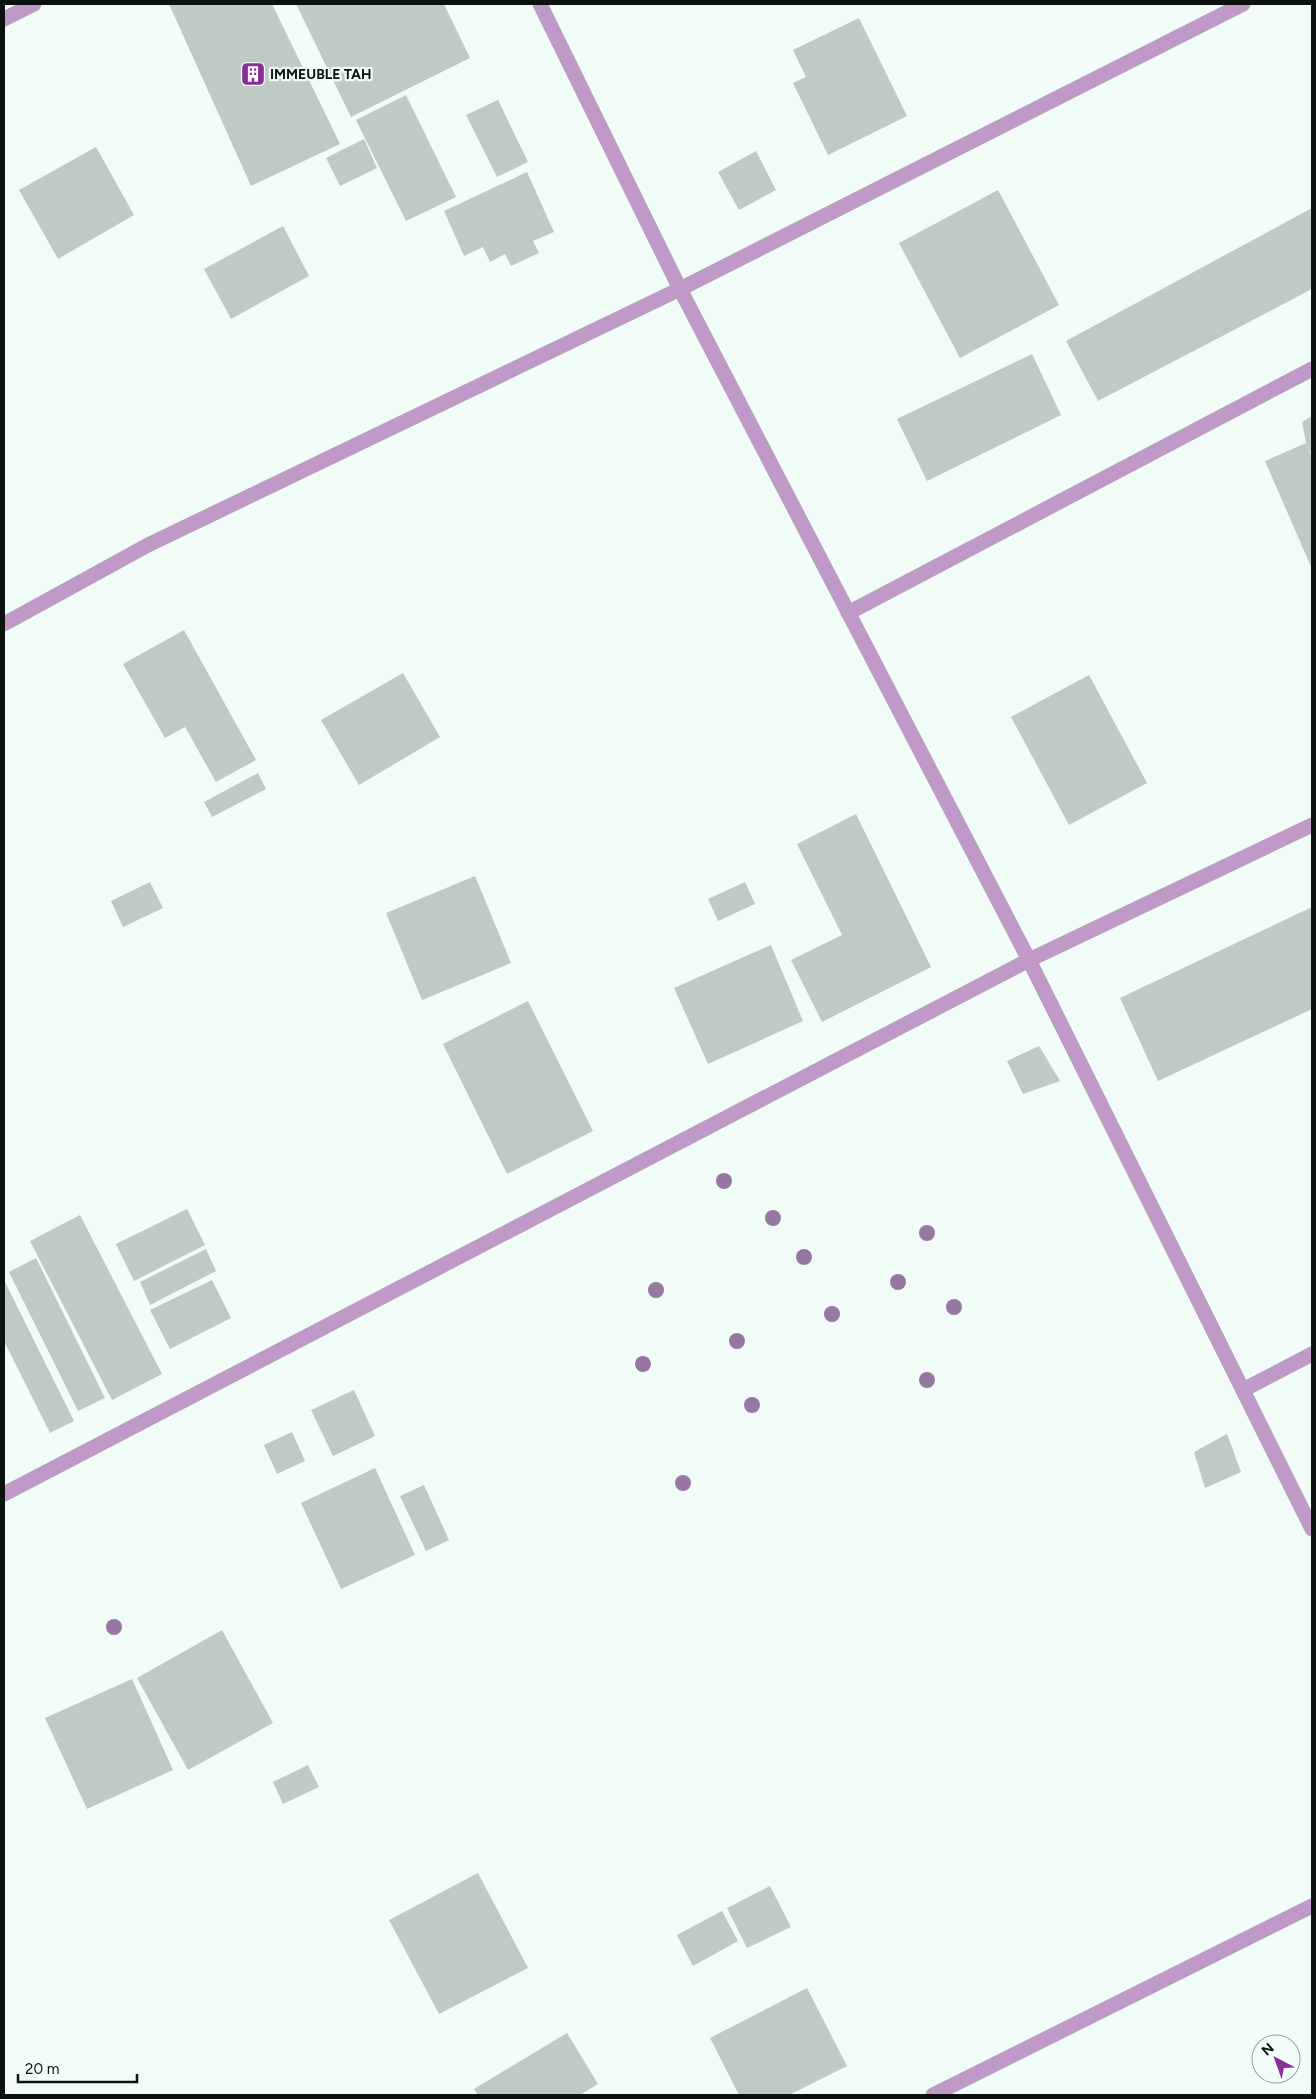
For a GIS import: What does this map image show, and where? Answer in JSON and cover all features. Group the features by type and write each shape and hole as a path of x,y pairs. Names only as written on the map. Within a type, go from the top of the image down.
{"street":[{"path":"4,19 34,4"},
{"path":"540,4 680,289 1029,960 1312,1529"},
{"path":"4,624 148,544 680,289 1244,4"},
{"path":"848,613 1312,369"},
{"path":"4,1494 1029,960 1312,825"},
{"path":"1243,1390 1312,1354"},
{"path":"933,2095 1312,1906"}],"building":[{"name":"IMMEUBLE TAH","path":"169,4 272,4 340,144 251,186"},
{"path":"296,4 444,4 470,58 351,117"},
{"path":"859,18 907,116 828,155 793,83 806,77 793,50"},
{"path":"406,95 456,197 406,221 356,120"},
{"path":"498,100 528,162 497,177 466,115"},
{"path":"364,139 377,168 340,186 326,158"},
{"path":"96,147 134,215 58,259 19,190"},
{"path":"756,151 776,190 739,210 718,172"},
{"path":"527,172 554,232 533,241 539,253 511,266 505,254 490,262 483,247 464,256 444,211"},
{"path":"998,190 1059,305 960,358 899,243"},
{"path":"1312,208 1312,289 1098,401 1066,341"},
{"path":"283,226 309,276 231,319 204,269"},
{"path":"1032,354 1061,415 927,481 897,419"},
{"path":"1312,416 1312,455 1307,445 1312,458 1312,569 1265,461 1306,443 1302,422"},
{"path":"184,630 256,760 216,782 185,727 165,738 123,664"},
{"path":"403,673 440,737 359,785 321,720"},
{"path":"1089,675 1147,783 1069,825 1011,717"},
{"path":"258,773 266,789 212,817 204,802"},
{"path":"856,814 931,967 822,1022 791,960 842,935 797,844"},
{"path":"475,876 511,963 422,1000 386,913"},
{"path":"150,882 163,908 123,927 111,901"},
{"path":"745,882 755,904 718,921 708,899"},
{"path":"1312,907 1312,1009 1158,1081 1120,998"},
{"path":"771,945 803,1021 708,1064 674,988"},
{"path":"528,1001 593,1131 507,1174 443,1044"},
{"path":"1039,1046 1060,1081 1023,1094 1007,1061"},
{"path":"187,1209 205,1245 134,1281 116,1244"},
{"path":"80,1215 162,1374 112,1400 30,1241"},
{"path":"206,1249 216,1271 150,1305 140,1282"},
{"path":"36,1258 105,1398 78,1411 9,1272"},
{"path":"4,1280 74,1421 50,1433 4,1341"},
{"path":"212,1280 231,1318 170,1349 150,1310"},
{"path":"354,1390 375,1436 333,1456 311,1410"},
{"path":"292,1432 305,1461 277,1474 264,1445"},
{"path":"1227,1434 1241,1472 1205,1488 1194,1452"},
{"path":"375,1468 415,1555 341,1589 301,1503"},
{"path":"424,1485 449,1540 426,1551 400,1496"},
{"path":"222,1630 273,1723 188,1770 137,1678"},
{"path":"132,1679 173,1770 87,1809 45,1718"},
{"path":"308,1765 319,1787 283,1804 273,1782"},
{"path":"478,1873 528,1968 439,2014 389,1920"},
{"path":"770,1886 791,1927 747,1948 727,1908"},
{"path":"722,1911 738,1941 693,1966 677,1935"},
{"path":"807,1988 847,2066 789,2095 739,2095 710,2038"},
{"path":"567,2033 598,2084 580,2095 478,2095 474,2089"}],"place":[{"name":"IMMEUBLE TAH","path":"253,74"}]}
